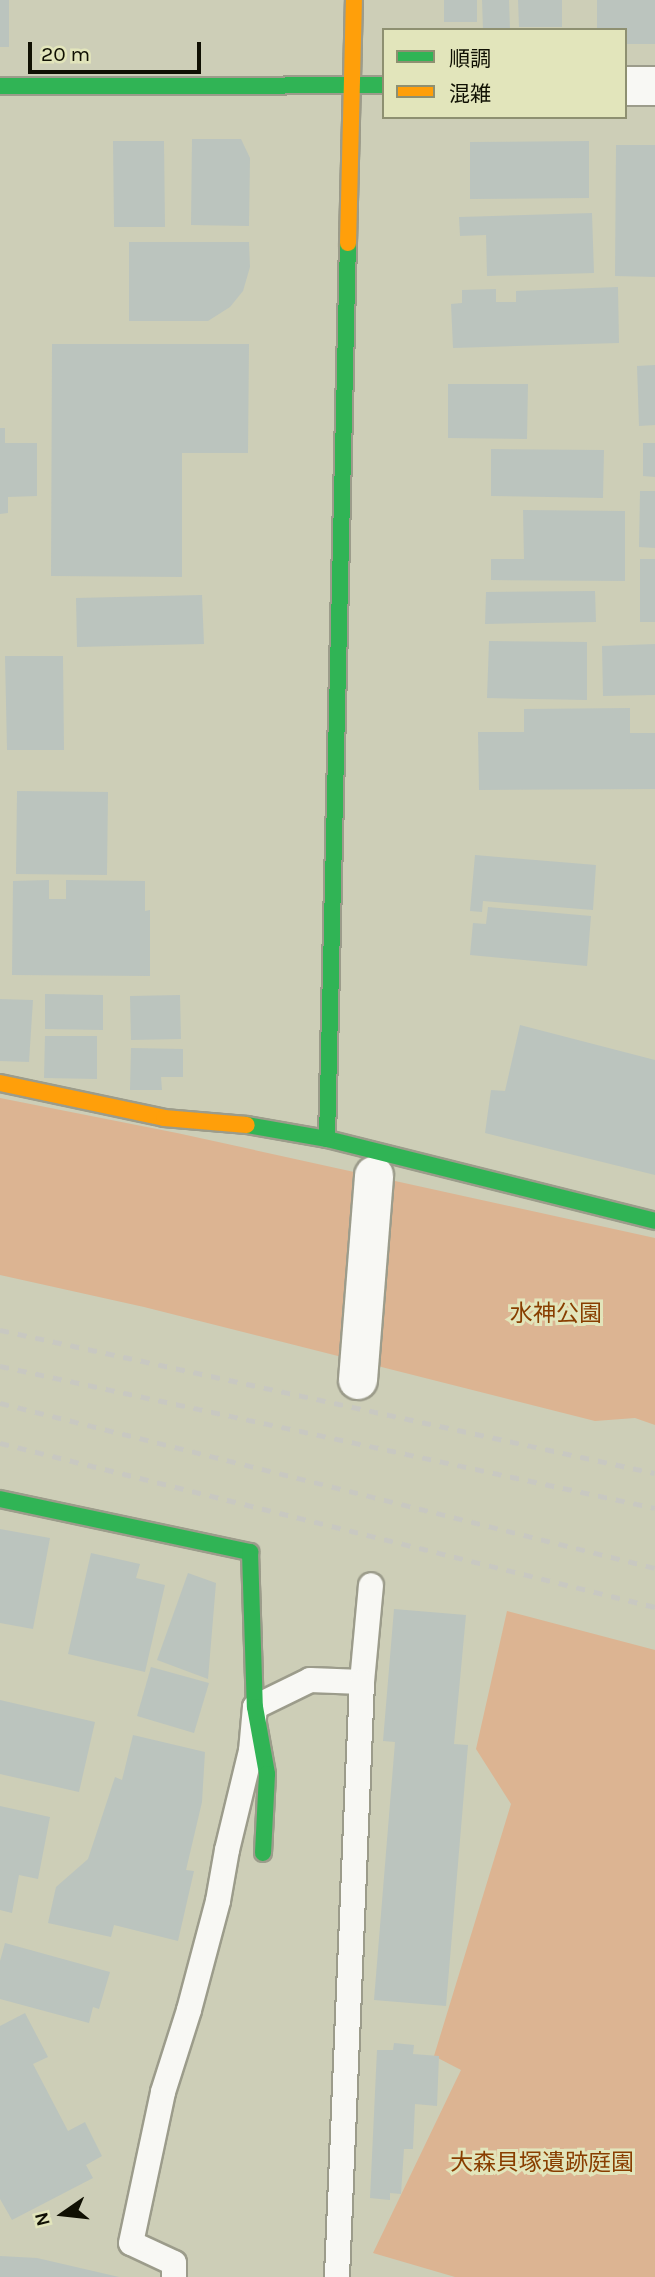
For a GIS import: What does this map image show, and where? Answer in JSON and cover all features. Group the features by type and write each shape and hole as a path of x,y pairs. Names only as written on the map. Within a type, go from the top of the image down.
{"street":[{"path":"327,1139 354,0"},
{"path":"0,86 382,85"},
{"path":"627,86 655,86"},
{"path":"0,1083 164,1118 237,1123 327,1139 655,1221"},
{"path":"358,1380 374,1176"},
{"path":"0,1499 250,1552 255,1707 267,1774 263,1853"}],"lane":[{"path":"337,2277 362,1682 371,1585"},
{"path":"174,2277 174,2263 131,2243 163,2092 189,2010 218,1901 227,1850 251,1751 255,1707 310,1680 362,1682"}],"green space":[{"name":"水神公園","path":"0,1098 177,1133 655,1238 655,1425 635,1418 595,1421 144,1307 0,1275"},
{"name":"大森貝塚遺跡庭園","path":"507,1611 655,1650 655,2277 455,2277 373,2253 461,2070 434,2056 511,1804 476,1749"}],"building":[{"path":"0,0 9,0 9,47 0,47"},
{"path":"444,0 477,0 477,22 444,22"},
{"path":"482,0 509,0 510,28 483,28"},
{"path":"518,0 562,0 562,27 519,27"},
{"path":"597,0 655,0 655,44 627,44 627,28 597,28"},
{"path":"192,139 241,139 250,158 249,226 191,225"},
{"path":"113,141 164,141 165,227 114,227"},
{"path":"589,141 589,198 470,199 470,142"},
{"path":"616,145 655,145 655,277 615,276"},
{"path":"592,213 594,273 487,276 486,235 460,236 459,217"},
{"path":"129,242 249,242 250,267 243,291 230,307 208,321 129,321"},
{"path":"618,287 619,343 453,348 451,304 462,303 462,290 496,289 496,302 516,302 516,291"},
{"path":"52,344 249,344 248,453 182,453 182,577 51,576"},
{"path":"655,365 655,425 639,426 637,366"},
{"path":"448,384 528,384 527,439 448,438"},
{"path":"0,428 5,428 5,443 37,443 37,496 8,497 8,513 0,514"},
{"path":"643,443 655,443 655,477 643,476"},
{"path":"491,449 604,450 603,498 491,496"},
{"path":"640,491 655,491 655,548 639,547"},
{"path":"523,510 625,511 625,581 491,580 491,559 524,559"},
{"path":"640,559 655,559 655,622 640,622"},
{"path":"595,591 596,622 485,624 486,592"},
{"path":"202,595 204,644 77,647 76,598"},
{"path":"489,641 587,642 587,700 487,698"},
{"path":"655,644 655,695 603,696 602,646"},
{"path":"5,656 63,656 64,750 7,750"},
{"path":"630,708 630,733 655,733 655,789 479,790 478,732 524,732 524,709"},
{"path":"17,791 108,792 107,875 16,874"},
{"path":"475,855 596,865 593,910 483,901 482,912 470,911"},
{"path":"49,880 49,899 66,899 66,880 145,881 145,911 150,910 150,976 12,975 13,881"},
{"path":"488,907 591,916 587,966 470,955 473,923 486,924"},
{"path":"45,994 103,995 103,1030 45,1029"},
{"path":"180,995 181,1039 131,1040 130,996"},
{"path":"0,999 33,1000 29,1062 0,1061"},
{"path":"520,1025 655,1060 655,1175 485,1133 491,1090 505,1091"},
{"path":"45,1036 97,1036 97,1079 44,1078"},
{"path":"131,1048 183,1049 183,1077 161,1077 162,1090 130,1090"},
{"path":"0,1529 50,1538 33,1629 0,1623"},
{"path":"91,1553 140,1564 136,1578 165,1585 145,1672 68,1654"},
{"path":"188,1573 216,1583 208,1679 157,1660"},
{"path":"394,1609 466,1615 454,1744 468,1745 446,2006 374,2000 395,1742 383,1741"},
{"path":"151,1667 209,1683 194,1733 137,1716"},
{"path":"0,1700 95,1722 79,1792 0,1774"},
{"path":"133,1735 205,1752 202,1802 186,1870 194,1871 178,1941 114,1925 111,1937 48,1923 56,1887 88,1859 115,1777 122,1780"},
{"path":"0,1806 50,1817 38,1879 19,1875 12,1913 0,1910"},
{"path":"5,1943 110,1972 99,2009 93,2007 89,2023 0,1999 0,1961"},
{"path":"25,2013 48,2057 33,2064 68,2131 85,2122 102,2156 86,2165 93,2178 12,2220 0,2199 0,2026"},
{"path":"394,2043 414,2045 413,2054 439,2056 437,2106 415,2104 413,2149 404,2149 401,2194 390,2193 390,2200 370,2198 377,2050 393,2050"},
{"path":"0,2256 37,2258 119,2277 0,2277"}],"railway":[{"path":"0,1330 655,1473"},
{"path":"0,1366 655,1508"},
{"path":"0,1403 655,1568"},
{"path":"0,1443 655,1607"}],"traffic: fast":[{"path":"0,86 382,85"},
{"path":"327,1139 348,243"},
{"path":"247,1125 327,1139 655,1221"},
{"path":"0,1499 250,1552 255,1707 267,1774 263,1853"}],"traffic: slow":[{"path":"348,243 354,0"},
{"path":"0,1083 164,1118 247,1125"}]}
